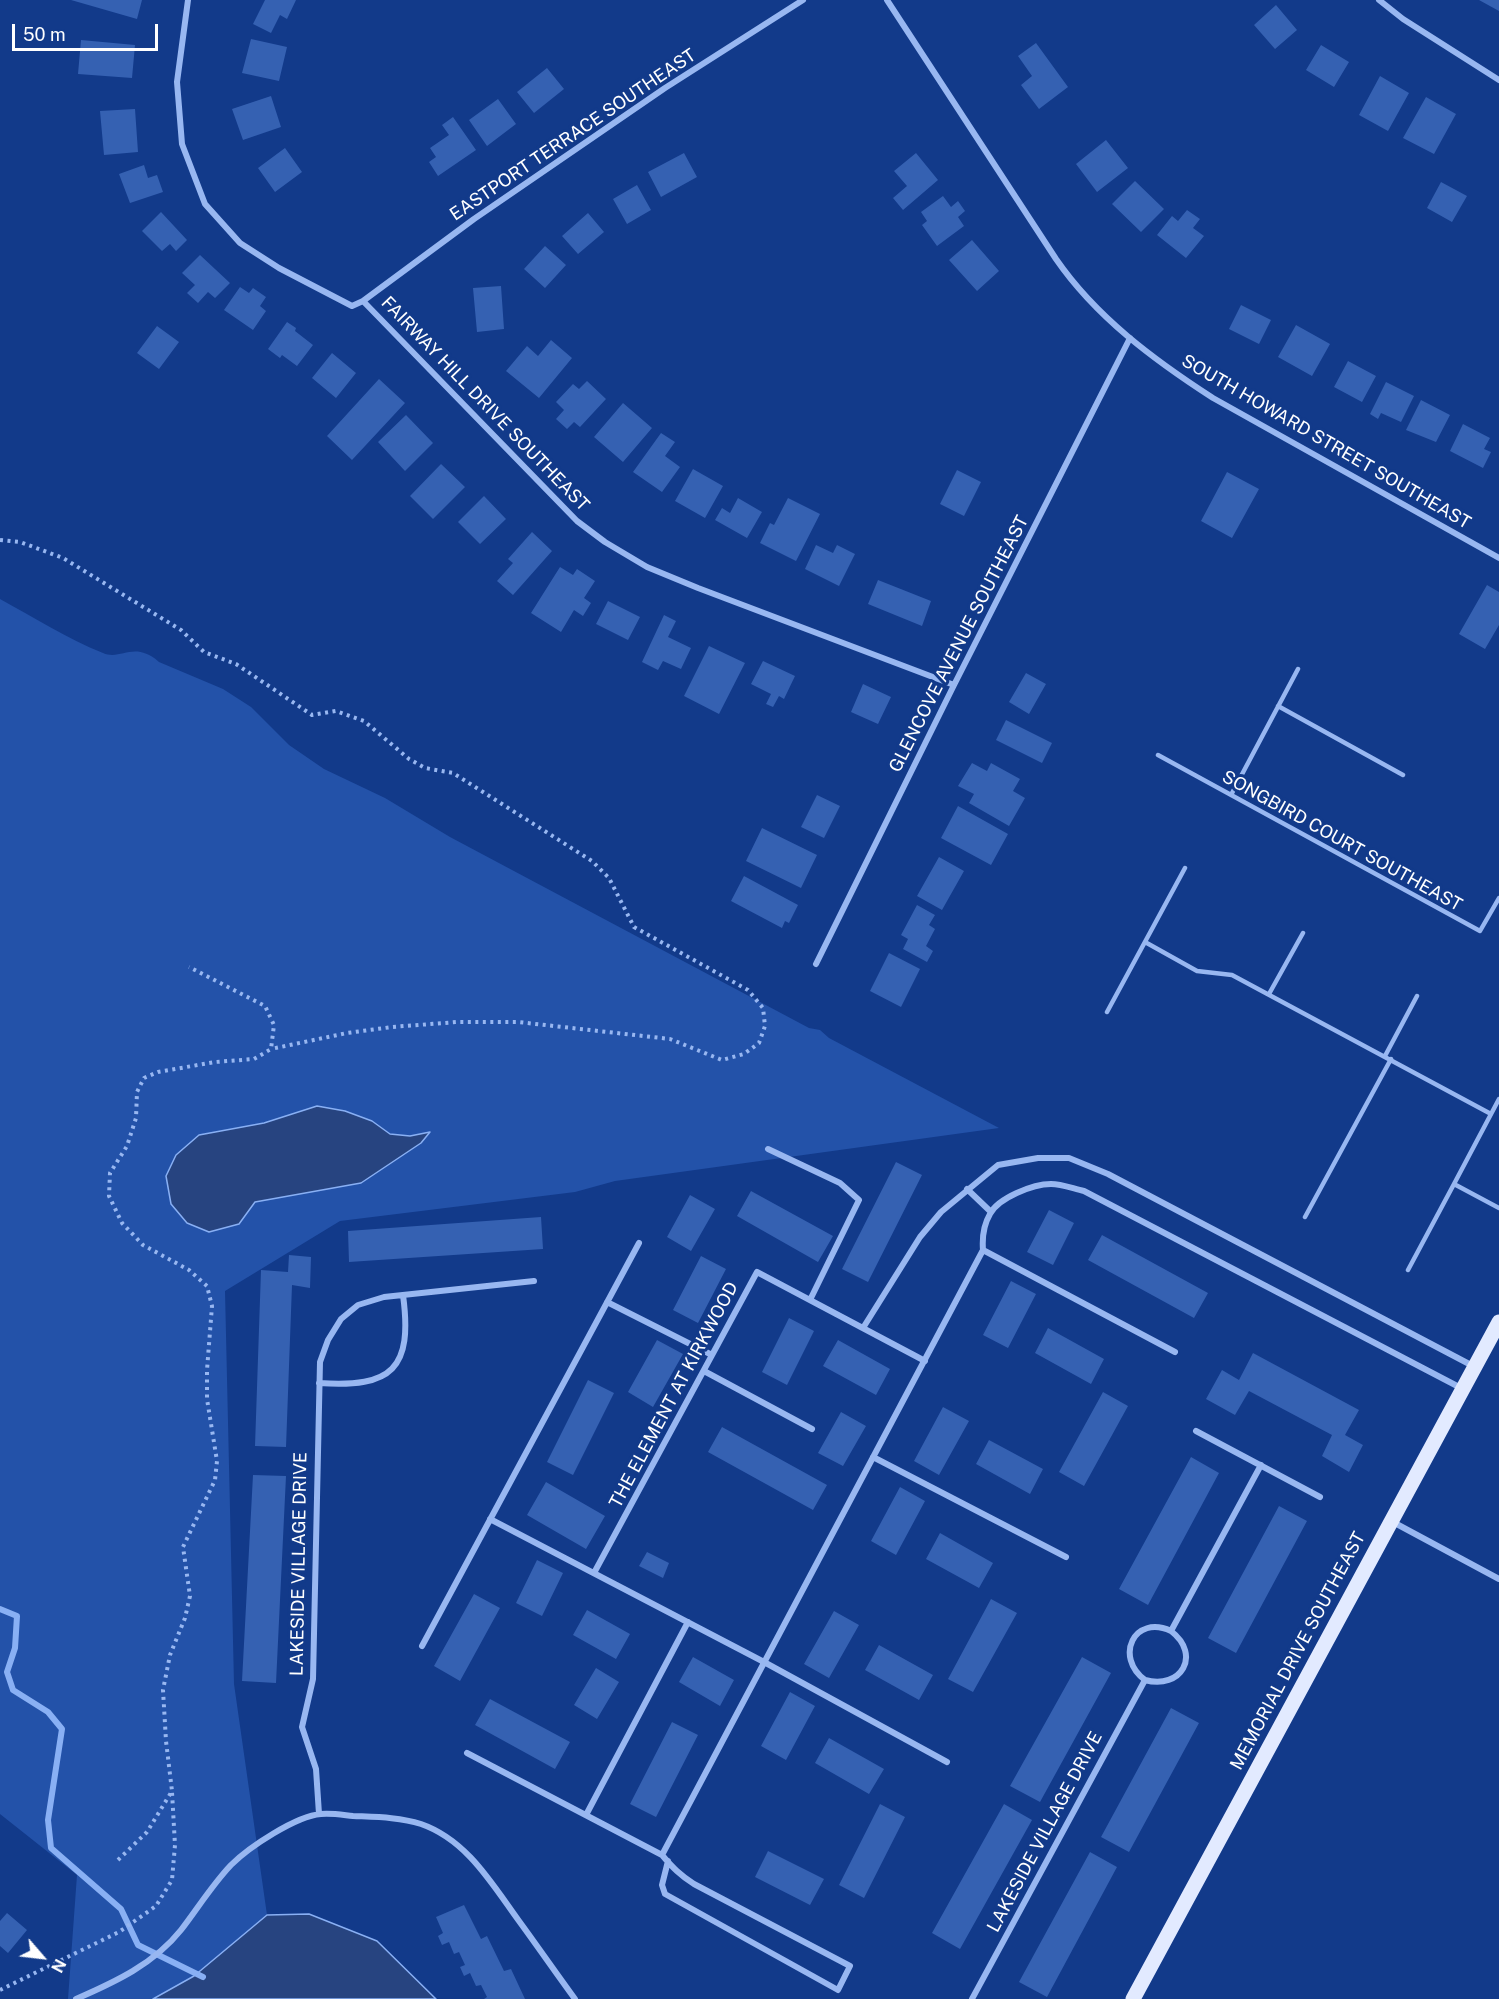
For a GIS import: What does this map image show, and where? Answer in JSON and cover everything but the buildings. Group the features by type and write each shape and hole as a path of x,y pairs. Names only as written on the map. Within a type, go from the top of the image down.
{"main road":[{"name":"MEMORIAL DRIVE SOUTHEAST","path":"1133,1999 1499,1322"}],"street":[{"name":"FAIRWAY HILL DRIVE SOUTHEAST","path":"188,0 177,82 182,144 205,204 240,243 279,268 352,306 363,301 577,521 605,542 647,567 698,588 954,685"},
{"name":"EASTPORT TERRACE SOUTHEAST","path":"363,301 474,219 656,94 803,0"},
{"name":"SOUTH HOWARD STREET SOUTHEAST","path":"887,0 1070,279 1113,324 1168,369 1213,398 1499,558"},
{"path":"1379,0 1403,19 1499,80"},
{"name":"GLENCOVE AVENUE SOUTHEAST","path":"816,964 1130,338"},
{"path":"768,1149 840,1183 859,1200 810,1300"},
{"path":"863,1328 920,1237 941,1212 967,1189 998,1165 1038,1158 1069,1158 1108,1174 1475,1367"},
{"path":"662,1855 983,1250 982,1235 991,1212 1013,1195 1031,1187 1052,1184 1084,1191 1463,1389"},
{"path":"967,1189 991,1212"},
{"path":"422,1646 639,1243"},
{"path":"983,1250 1175,1352"},
{"name":"THE ELEMENT AT KIRKWOOD","path":"594,1573 757,1272 925,1361"},
{"name":"LAKESIDE VILLAGE DRIVE","path":"320,1814 316,1769 302,1726 313,1679 319,1383 320,1362 328,1340 341,1319 358,1305 384,1297 534,1281"},
{"path":"319,1383 347,1385 369,1383 391,1371 404,1350 407,1324 403,1295"},
{"path":"607,1302 712,1356"},
{"path":"704,1371 812,1429"},
{"path":"1196,1431 1320,1497"},
{"path":"873,1457 1066,1557"},
{"path":"1171,1631 1261,1465"},
{"path":"490,1519 764,1662 947,1762"},
{"path":"1391,1521 1499,1579"},
{"path":"586,1815 688,1622"},
{"path":"1151,1626 1162,1627 1180,1638 1185,1647 1184,1668 1166,1683 1145,1680 1136,1674 1131,1665 1130,1644 1142,1630 1151,1626"},
{"name":"LAKESIDE VILLAGE DRIVE","path":"972,1999 1145,1680"},
{"path":"467,1753 662,1855 668,1861 676,1872 694,1884 850,1966 838,1990 664,1894 662,1885 668,1861"},
{"path":"76,1999 135,1971 157,1954 180,1931 213,1885 233,1863 257,1844 286,1826 320,1814 386,1817 420,1824 444,1835 468,1854 487,1876 575,1999"}],"lane":[{"path":"1231,795 1298,669"},
{"path":"1278,706 1403,775"},
{"name":"SONGBIRD COURT SOUTHEAST","path":"1158,755 1480,931 1499,898"},
{"path":"1107,1012 1185,868"},
{"path":"1269,994 1303,933"},
{"path":"1145,942 1197,971 1232,975 1491,1114"},
{"path":"1385,1056 1416,996"},
{"path":"1305,1217 1390,1059"},
{"path":"1408,1270 1499,1099"},
{"path":"1454,1184 1499,1208"}],"path":[{"path":"0,540 21,542 63,558 181,630 204,652 236,664 312,715 336,711 364,721 409,759 425,768 453,773 592,861 609,878 634,927 748,990 763,1008 765,1026 759,1043 744,1054 722,1060 670,1039 518,1022 457,1022 347,1033 271,1049 254,1059 215,1062 158,1072 144,1078 137,1092 135,1118 127,1146 110,1173 109,1196 122,1223 143,1245 189,1270 207,1286 212,1306 207,1399 217,1461 215,1480 183,1547 190,1596 185,1618 170,1655 163,1690 175,1845 172,1880 156,1906 119,1932 0,1990"},
{"path":"189,967 265,1006 274,1025 271,1049"},
{"path":"118,1860 147,1832 172,1791"}],"shaded area":[{"path":"0,599 64,635 103,653 116,655 142,652 159,662 223,689 251,707 289,745 324,769 385,798 450,837 809,1028 820,1030 829,1038 999,1128 615,1181 575,1192 340,1221 225,1291 234,1684 267,1915 194,1976 153,1999 68,1999 77,1875 0,1814"},
{"path":"317,1106 345,1111 372,1121 390,1134 410,1136 430,1132 421,1143 361,1183 255,1202 239,1224 209,1232 187,1223 171,1204 166,1176 176,1155 199,1135 264,1123"},
{"path":"309,1914 377,1941 436,1999 153,1999 194,1976 267,1915"}],"waterway":[{"path":"0,1609 17,1616 15,1648 7,1672 13,1690 48,1712 62,1729 48,1820 51,1848 121,1909 138,1945 203,1977"}]}
